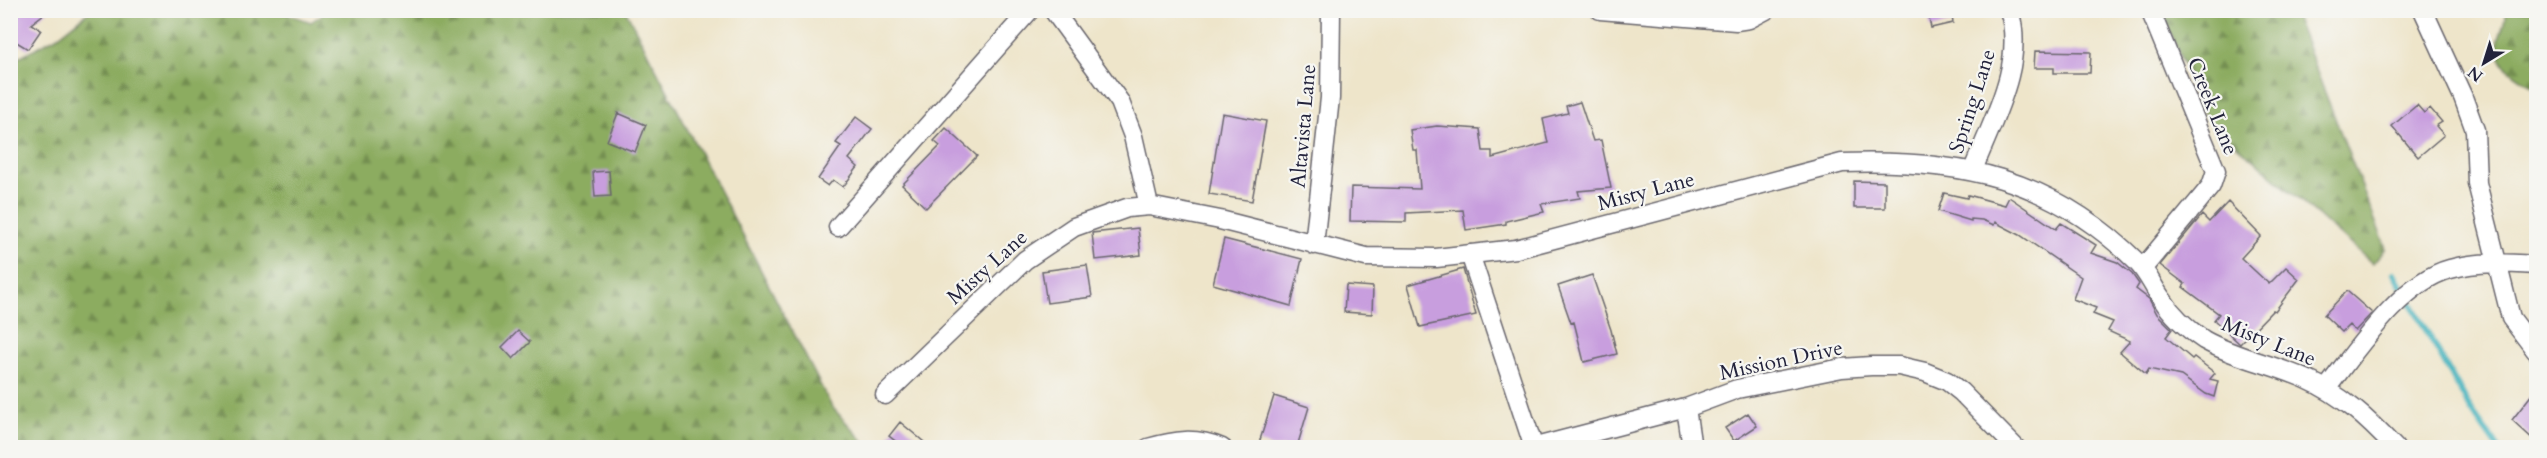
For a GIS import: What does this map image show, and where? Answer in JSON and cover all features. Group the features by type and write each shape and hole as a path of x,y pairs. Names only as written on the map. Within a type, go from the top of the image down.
{"street":[{"path":"838,227 1030,10"},
{"path":"1053,10 1120,102 1133,136 1149,206"},
{"name":"Altavista Lane","path":"1314,245 1330,98 1330,10"},
{"path":"1600,10 1736,21 1749,19 1766,10"},
{"name":"Spring Lane","path":"1973,170 2012,60 2014,26 2009,10"},
{"name":"Creek Lane","path":"2143,268 2211,186 2216,171 2150,10"},
{"path":"2423,10 2463,97 2475,130 2477,183 2499,262 2511,318 2536,351"},
{"name":"Misty Lane","path":"885,395 1025,260 1048,242 1103,215 1149,206 1220,220 1366,257 1436,258 1516,249 1842,163 1926,163 1973,170 2022,185 2077,213 2115,240 2143,268 2163,302 2203,339 2247,359 2305,378 2326,389 2349,404 2395,447"},
{"path":"1470,254 1533,447"},
{"path":"2326,389 2394,306 2424,282 2448,269 2499,262 2536,265"},
{"name":"Mission Drive","path":"1533,447 1686,408 1737,389 1842,368 1899,366 1925,372 1947,381 1961,392 2013,447"},
{"path":"1686,408 1692,447"},
{"path":"1148,447 1183,440 1199,440 1222,447"}],"green space":[{"path":"276,10 311,22 329,10 626,11 832,407 869,447 11,447 10,62 60,35 90,11"},
{"path":"2161,11 2293,11 2386,248 2373,264 2206,118"},
{"path":"2505,11 2536,11 2536,106 2535,89 2508,69 2500,57 2499,39"}],"building":[{"path":"10,10 49,10 31,24 41,30 28,49 10,38"},
{"path":"1951,10 1953,23 1931,28 1928,14"},
{"path":"2035,51 2091,52 2090,73 2054,73 2054,68 2034,68"},
{"path":"1580,102 1593,141 1601,140 1611,188 1578,191 1580,198 1541,204 1544,212 1506,221 1506,224 1466,230 1463,210 1406,213 1406,222 1350,221 1351,187 1420,189 1417,150 1413,150 1410,130 1437,126 1480,129 1483,151 1492,151 1492,158 1548,143 1543,119 1568,113 1566,106"},
{"path":"2417,105 2424,113 2430,108 2442,122 2436,126 2444,135 2418,157 2392,126"},
{"path":"618,113 646,125 635,152 607,141"},
{"path":"1222,113 1266,121 1252,201 1209,194"},
{"path":"856,117 872,129 849,159 858,167 843,187 833,180 828,186 818,179 841,146 836,143"},
{"path":"946,128 977,156 926,208 902,185 940,146 934,141"},
{"path":"609,171 611,196 595,197 593,172"},
{"path":"1854,181 1885,182 1885,208 1854,208"},
{"path":"1944,193 1967,198 1968,195 2005,205 2009,197 2056,229 2061,223 2096,245 2091,253 2117,262 2132,274 2139,284 2136,289 2149,299 2157,314 2172,329 2166,337 2192,359 2194,357 2215,373 2210,379 2218,381 2214,397 2181,376 2149,369 2146,374 2120,352 2130,341 2108,331 2113,322 2093,314 2096,308 2073,299 2081,277 2020,235 1995,222 1994,225 1982,220 1971,219 1971,221 1938,211"},
{"path":"2228,202 2261,236 2241,258 2269,284 2286,267 2299,279 2275,311 2273,310 2240,344 2214,320 2219,314 2183,287 2185,284 2160,265 2202,215 2209,222"},
{"path":"1138,228 1141,255 1095,260 1092,233"},
{"path":"1224,239 1302,259 1291,306 1213,284"},
{"path":"1087,265 1092,297 1047,303 1042,271"},
{"path":"1463,269 1476,315 1420,327 1408,285"},
{"path":"1592,275 1617,354 1584,362 1574,322 1571,323 1558,286"},
{"path":"1346,285 1373,287 1372,314 1344,312"},
{"path":"2347,291 2372,313 2355,331 2349,325 2342,332 2324,315"},
{"path":"518,331 530,342 513,359 502,347"},
{"path":"2536,389 2536,442 2512,420"},
{"path":"1274,396 1309,407 1297,447 1273,447 1259,443"},
{"path":"1748,413 1757,426 1734,441 1725,428"},
{"path":"900,422 930,447 903,447 889,436"}],"waterway":[{"path":"2394,273 2471,410 2498,448"}]}
